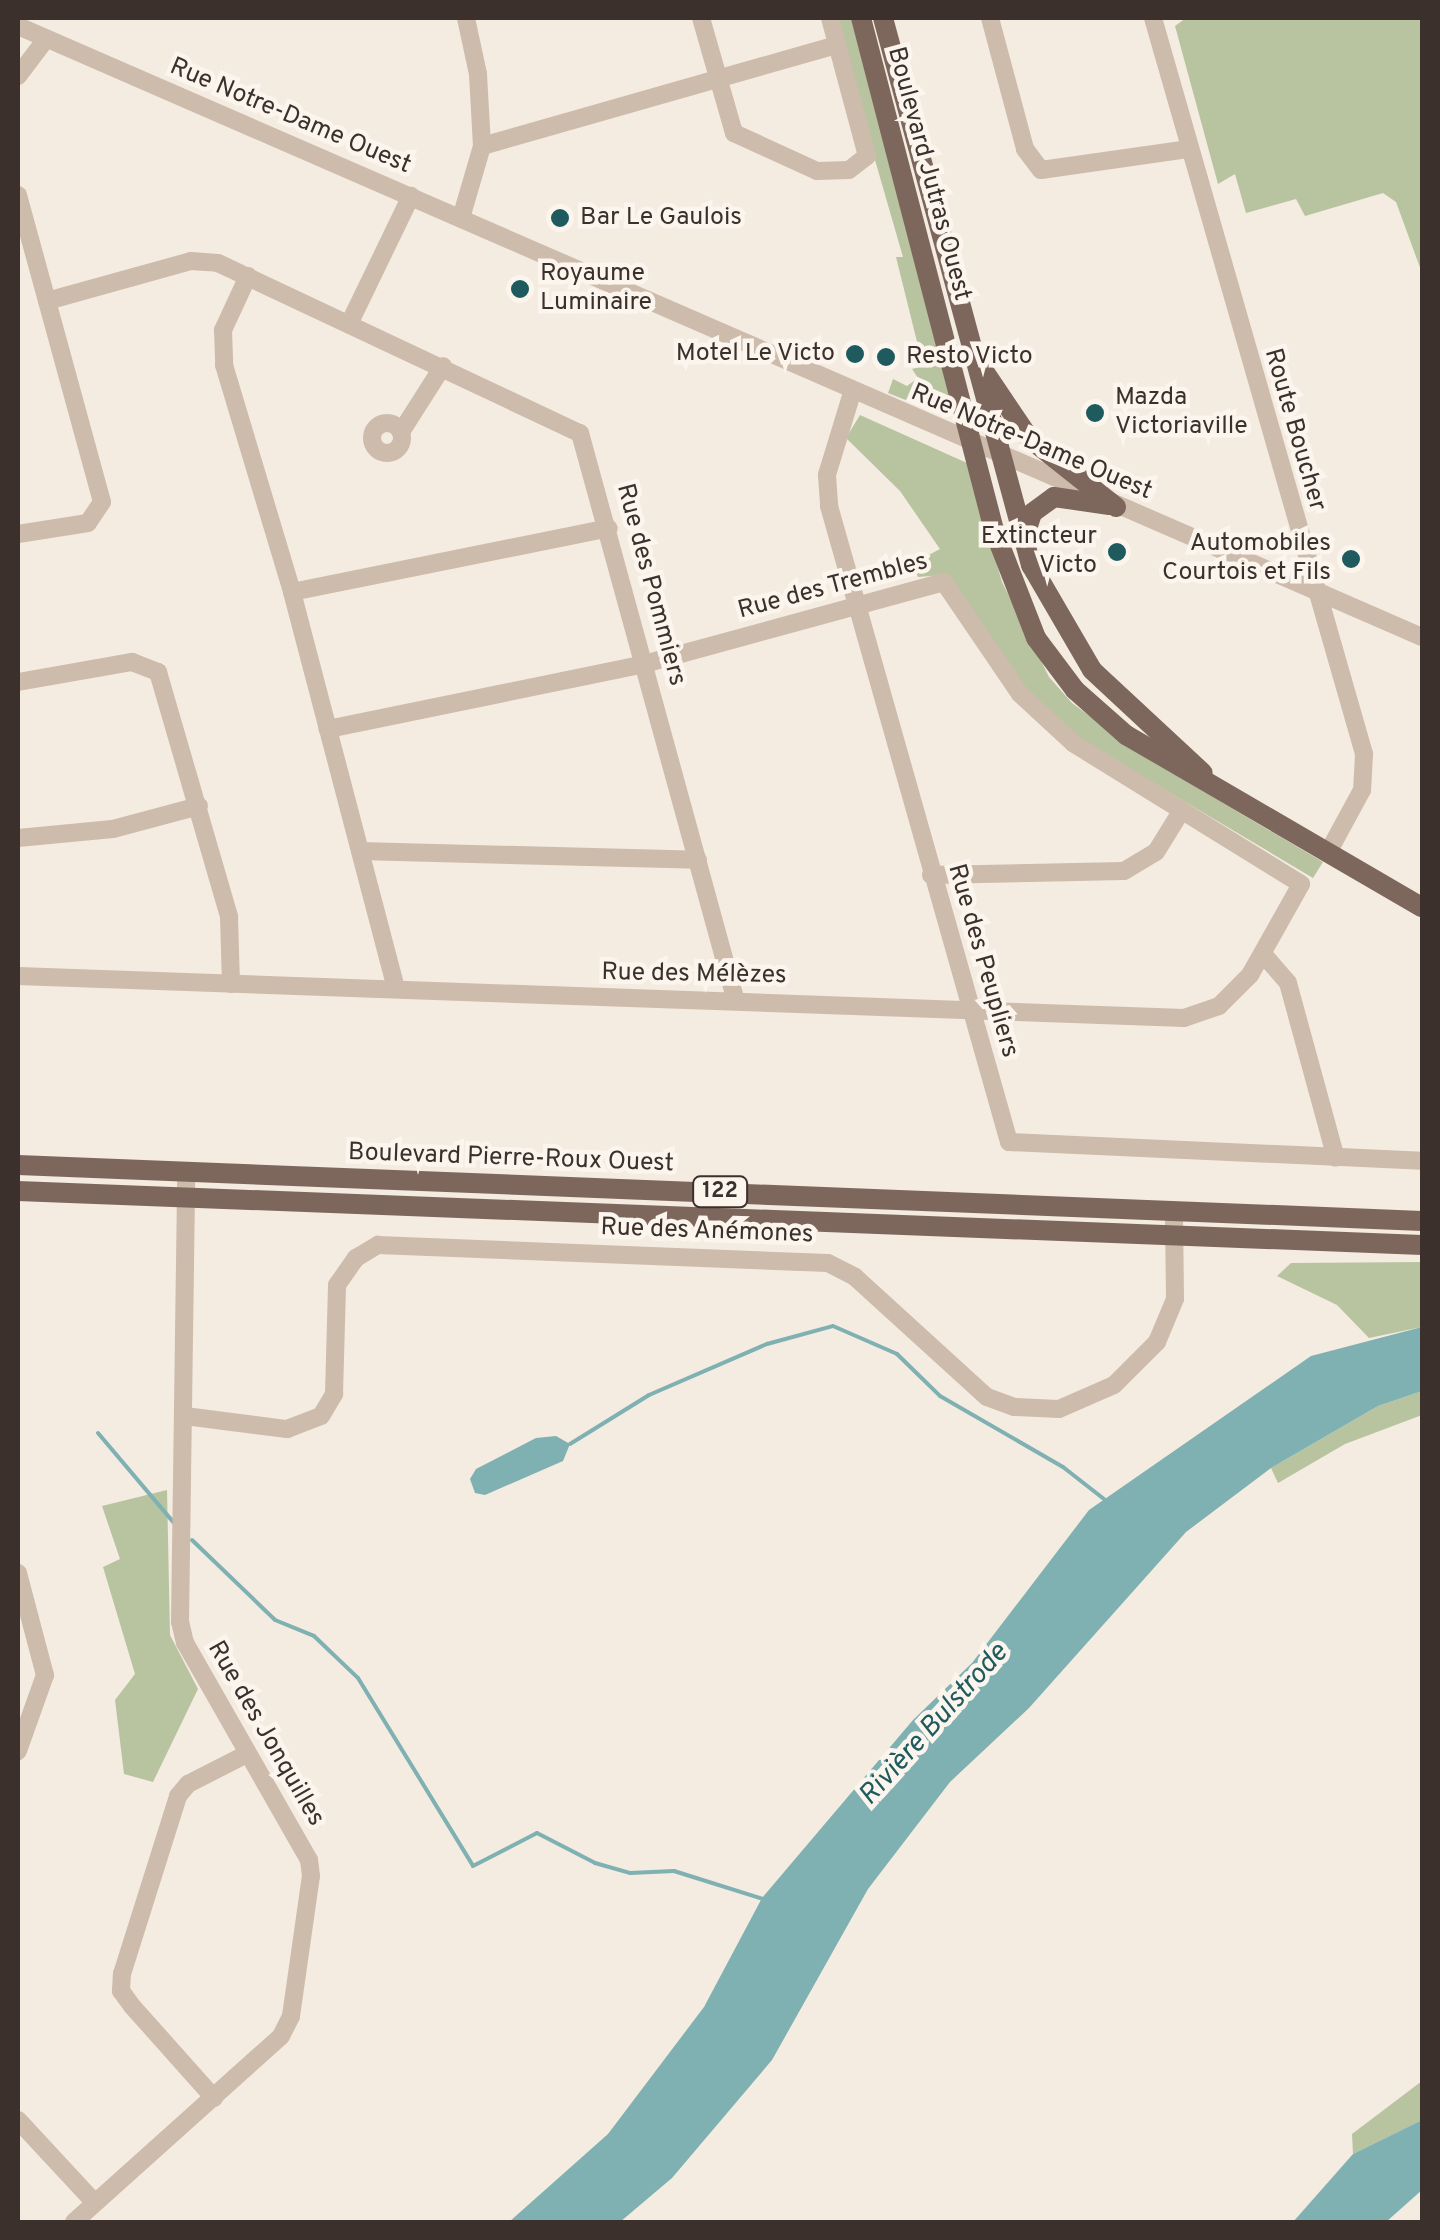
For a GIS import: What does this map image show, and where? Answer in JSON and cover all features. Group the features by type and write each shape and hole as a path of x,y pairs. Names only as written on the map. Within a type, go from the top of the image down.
{"main road":[{"name":"Boulevard Jutras Ouest","path":"860,18 1008,576 1036,638 1076,690 1112,723 1170,764 1211,782 1330,849 1422,907"},
{"name":"Boulevard Jutras Ouest","path":"883,18 1022,541 1042,592 1092,670 1211,782"},
{"path":"972,350 1030,438 1116,507"},
{"path":"1022,541 1032,513 1054,497 1116,507"},
{"name":"Boulevard Pierre-Roux Ouest","path":"18,1165 1422,1221"},
{"name":"Boulevard Pierre-Roux Ouest","path":"18,1191 1422,1245"}],"street":[{"path":"460,218 482,146 466,18"},
{"path":"701,18 729,121 745,143 817,171 862,165 867,156 830,18"},
{"path":"990,18 1025,149 1041,170 1188,149"},
{"name":"Route Boucher","path":"1153,18 1366,772 1330,849"},
{"name":"Rue Notre-Dame Ouest","path":"18,26 1000,458 1422,637"},
{"path":"18,76 46,39"},
{"path":"482,146 838,46"},
{"path":"18,196 22,226 47,301 102,502 88,523 18,534"},
{"path":"352,320 410,196"},
{"name":"Rue des Pommiers","path":"47,301 190,261 218,263 352,320 571,425 586,443 734,998"},
{"path":"248,276 220,346 292,592 396,988"},
{"path":"401,432 443,366"},
{"name":"Rue des Peupliers","path":"852,393 827,490 1005,1134 1015,1146 1422,1160"},
{"path":"292,592 608,528"},
{"name":"Rue des Trembles","path":"328,729 645,664 856,603 944,582 1004,674 1042,717 1301,884"},
{"path":"18,682 132,662 158,672 230,917 231,984"},
{"path":"18,838 112,829 200,806"},
{"path":"932,874 1124,871 1156,852 1182,810"},
{"path":"360,851 698,860"},
{"name":"Rue des Mélèzes","path":"18,976 734,998 970,1013 1203,1014 1234,994 1263,954 1301,884"},
{"path":"1263,954 1288,983 1336,1158"},
{"name":"Rue des Jonquilles","path":"74,2222 214,2098 286,2028 310,1876 309,1860 184,1643 180,1622 186,1172"},
{"name":"Rue des Anémones","path":"185,1416 271,1428 302,1426 320,1416 334,1394 337,1284 356,1258 378,1245 828,1263 855,1277 987,1397 1014,1407 1059,1409 1114,1384 1156,1342 1175,1299 1175,1211"},
{"path":"18,1573 45,1674 18,1747"},
{"path":"214,2098 132,2006 121,1991 122,1974 178,1796 188,1784 247,1754"},
{"path":"18,2120 95,2203"}],"green space":[{"path":"834,18 851,18 952,400 941,414 888,393 893,379 907,386 918,378 912,369 923,366 896,257 903,257"},
{"path":"1186,18 1422,18 1422,273 1396,202 1383,193 1305,216 1296,199 1246,213 1235,174 1218,184 1175,26"},
{"path":"860,415 967,463 1002,582 1049,677 1072,703 1150,760 1323,862 1313,878 1081,740 1024,687 943,575 918,577 912,564 940,549 900,491 846,438"},
{"path":"1422,1262 1422,1327 1369,1338 1337,1305 1277,1276 1291,1263"},
{"path":"1422,1391 1422,1415 1345,1444 1278,1483 1271,1468 1378,1406"},
{"path":"167,1490 170,1635 198,1689 153,1782 124,1774 115,1700 135,1674 103,1567 120,1559 102,1506"},
{"path":"1422,2081 1422,2120 1353,2154 1352,2134"}],"water":[{"name":"Rivière Bulstrode","path":"1422,1327 1422,1391 1378,1406 1271,1468 1186,1532 1029,1708 950,1782 868,1889 772,2060 672,2178 620,2222 509,2222 608,2134 704,2007 762,1898 913,1720 972,1663 1089,1510 1311,1356"},
{"path":"556,1436 570,1444 563,1461 485,1495 475,1493 470,1479 476,1469 536,1438"},
{"path":"1422,2120 1422,2190 1386,2222 1293,2222 1353,2154"}],"waterway":[{"path":"570,1444 649,1395 767,1344 833,1326 897,1354 940,1396 1063,1467 1104,1499"},
{"path":"98,1433 174,1523"},
{"path":"192,1540 275,1620 314,1636 358,1678 473,1866 537,1833 595,1863 630,1873 674,1871 763,1899"}],"place":[{"name":"Bar Le Gaulois","path":"560,218"},
{"name":"Royaume Luminaire","path":"520,289"},
{"name":"Motel Le Victo","path":"855,354"},
{"name":"Resto Victo","path":"886,357"},
{"name":"Mazda Victoriaville","path":"1095,413"},
{"name":"Extincteur Victo","path":"1117,552"},
{"name":"Automobiles Courtois et Fils","path":"1351,559"}]}
